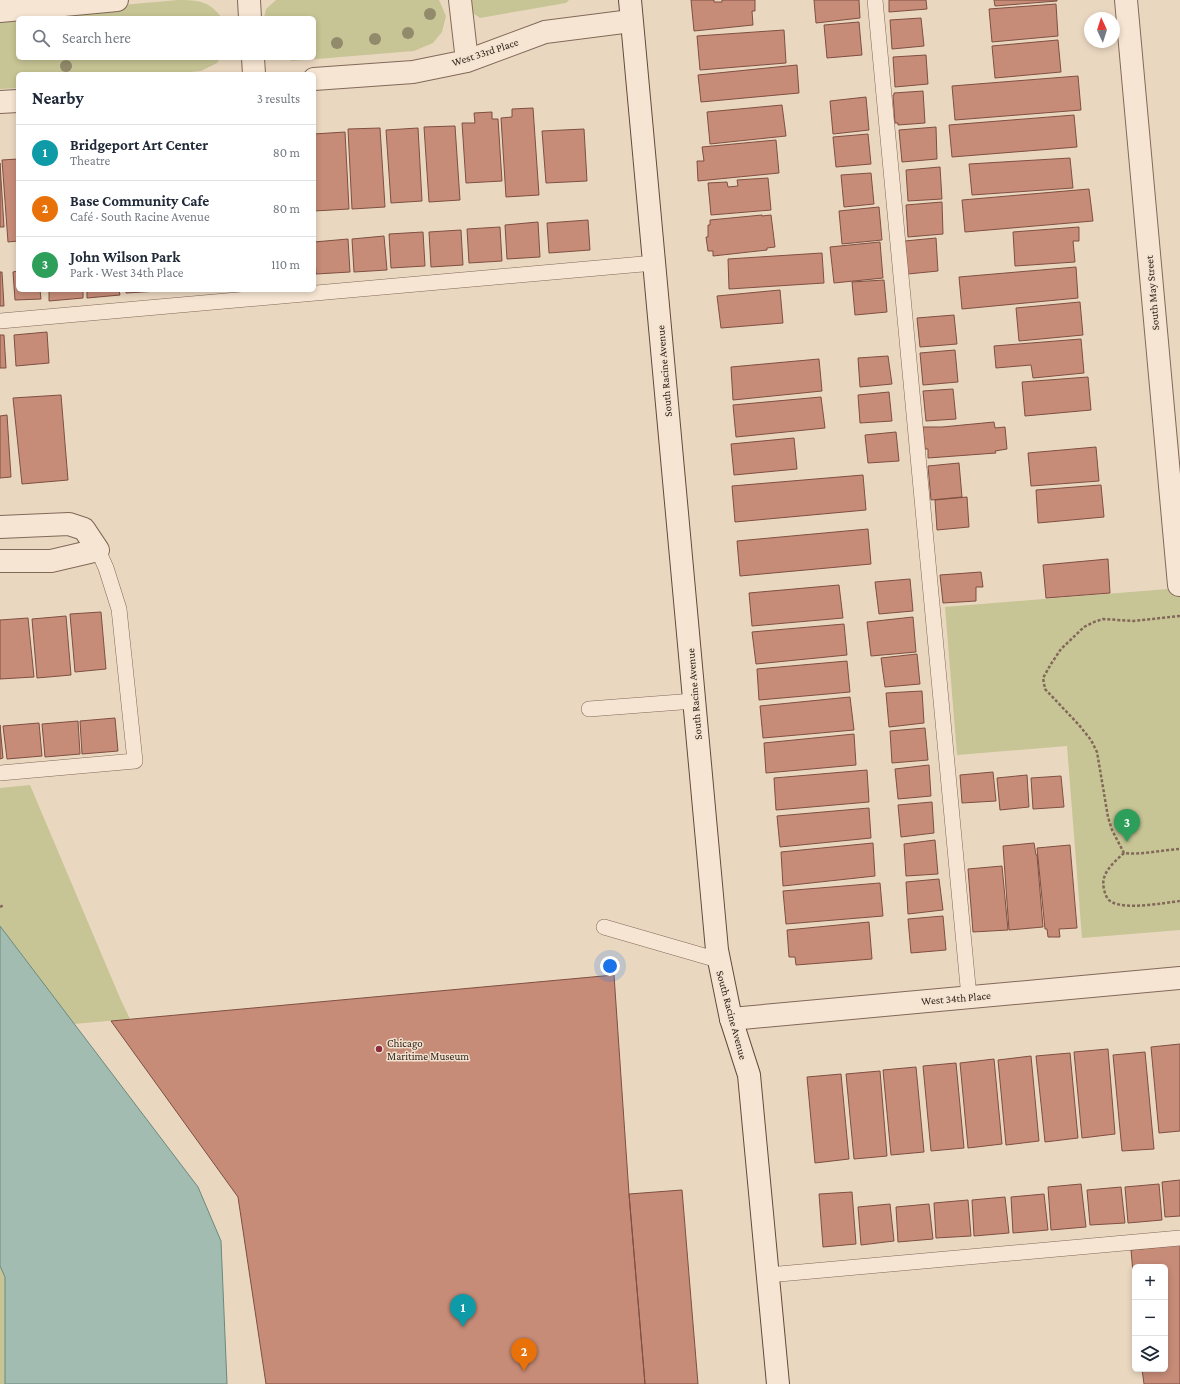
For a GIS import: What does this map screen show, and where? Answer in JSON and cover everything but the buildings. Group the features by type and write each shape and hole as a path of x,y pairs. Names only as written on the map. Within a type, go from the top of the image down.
{"street":[{"path":"0,10 117,0"},
{"path":"249,0 250,16"},
{"path":"460,0 467,61"},
{"name":"South May Street","path":"1126,0 1179,585"},
{"name":"West 33rd Place","path":"316,79 413,72 467,61 545,32 631,11"},
{"name":"South Racine Avenue","path":"631,11 718,960 731,1019 749,1075 778,1384"},
{"path":"253,60 254,72"},
{"path":"0,102 16,101"},
{"path":"0,527 69,524 84,529 98,550 51,561 0,561"},
{"name":"West 34th Place","path":"731,1019 1180,978"}],"lane":[{"path":"875,0 969,997"},
{"path":"0,321 654,263"},
{"path":"0,773 135,760 119,609 106,568 98,550"},
{"path":"589,709 694,701"},
{"path":"604,927 718,960"},
{"path":"768,1275 1180,1238"}],"path":[{"path":"1124,853 1112,830 1108,817 1097,752 1091,740 1079,725 1044,689 1043,678 1061,649 1084,627 1094,622 1103,619 1133,621 1180,616"},
{"path":"1180,849 1134,854 1124,853 1112,864 1104,875 1103,887 1106,896 1111,902 1124,906 1180,901"},
{"path":"0,907 4,904"}],"shaded area":[{"path":"178,0 198,1 213,8 220,16 16,16 16,60 219,60 217,63 201,71 190,72 16,72 16,88 0,89 0,16"},
{"path":"276,0 439,0 446,16 442,32 433,43 414,51 316,59 316,16 264,16 266,9"},
{"path":"471,0 569,0 566,3 480,18 473,13"},
{"path":"1180,588 1180,930 1082,938 1067,746 957,755 945,607"},
{"path":"30,785 130,1019 74,1024 0,926 0,788"},
{"path":"0,926 198,1187 221,1241 227,1384 5,1384 5,1277 0,1266"},
{"path":"0,1266 5,1277 5,1384 0,1384"}],"place":[{"name":"John Wilson Park","path":"1127,842"},
{"name":"Chicago Maritime Museum","path":"379,1049"},
{"name":"Bridgeport Art Center","path":"463,1327"},
{"name":"Base Community Cafe","path":"524,1371"}]}
